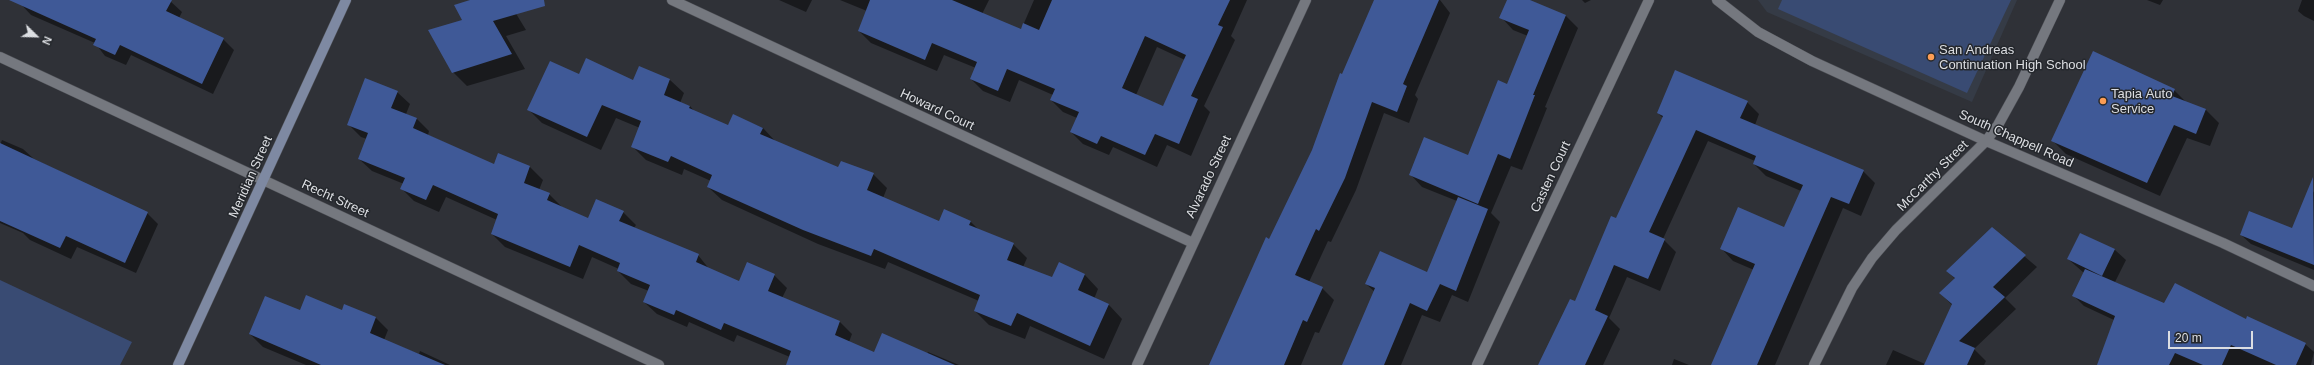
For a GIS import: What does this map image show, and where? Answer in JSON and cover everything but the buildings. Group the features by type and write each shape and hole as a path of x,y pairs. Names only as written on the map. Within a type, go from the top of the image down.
{"street":[{"name":"Meridian Street","path":"178,365 346,0"},
{"name":"Howard Court","path":"672,0 1193,243"},
{"name":"Alvarado Street","path":"1137,365 1306,0"},
{"name":"Casten Court","path":"1477,365 1649,0"},
{"name":"South Chappell Road","path":"1717,0 1758,32 1812,61 1986,141 2223,243 2314,286"},
{"name":"McCarthy Street","path":"1814,365 1852,288 1872,258 1896,230 1986,141 2019,87 2060,0"},
{"name":"Recht Street","path":"0,57 659,365"}],"shaded area":[{"name":"San Andreas Continuation High School","path":"1758,0 2017,0 1972,102 1767,12"},
{"name":"San Andreas Continuation High School","path":"1782,0 2011,0 1967,93 1778,9"},
{"path":"0,280 132,342 120,365 0,365"}],"place":[{"name":"San Andreas Continuation High School","path":"1931,57"},
{"name":"Tapia Auto Service","path":"2103,101"}]}
